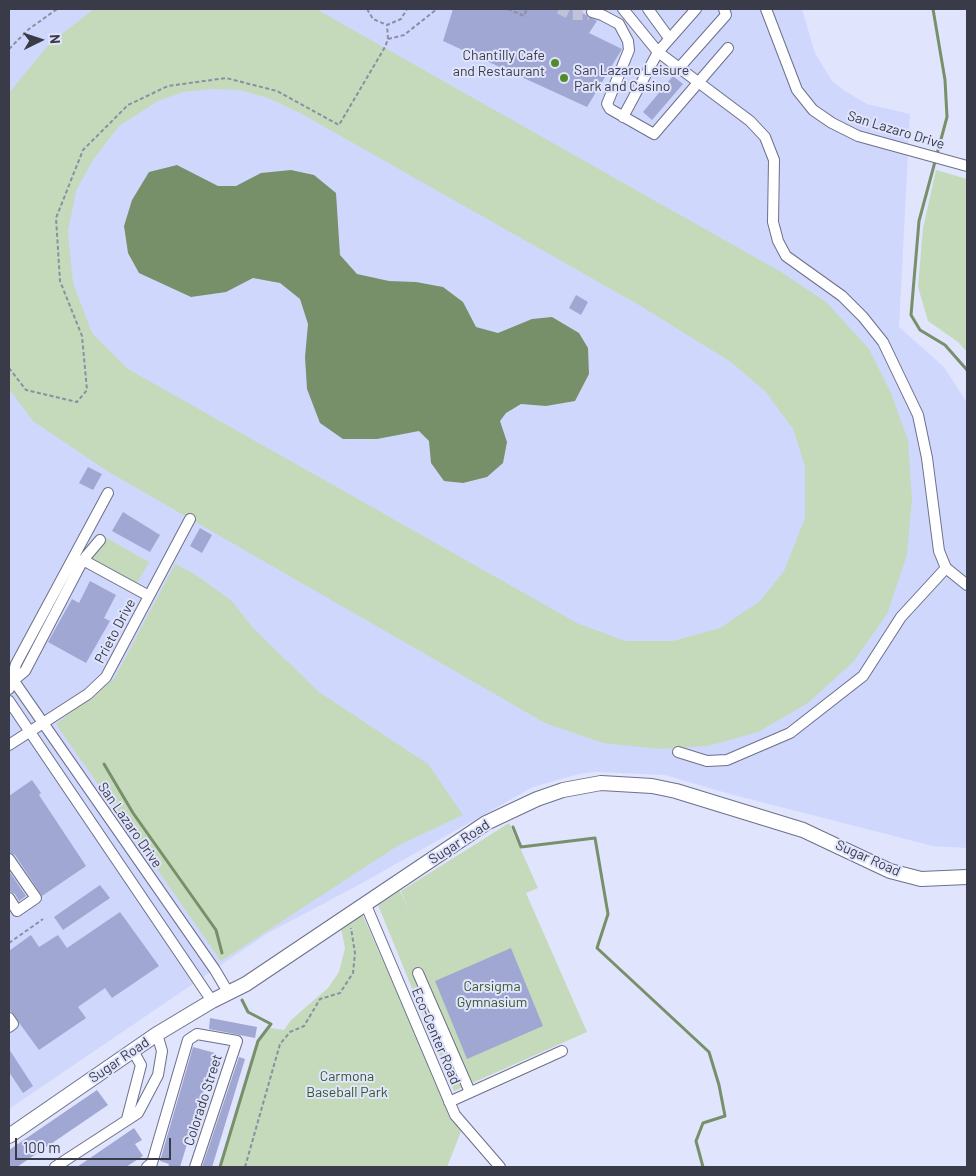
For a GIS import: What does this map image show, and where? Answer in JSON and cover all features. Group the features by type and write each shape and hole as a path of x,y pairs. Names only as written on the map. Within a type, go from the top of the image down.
{"main road":[{"name":"Sugar Road","path":"9,1136 157,1034 228,992 246,984 486,823 554,793 601,783 652,786 685,794 803,830 890,871 921,879 967,877"}],"street":[{"path":"623,9 658,52 698,84 750,121 765,137 774,160 773,222 778,241 786,256 842,296 863,317 883,342 918,415 927,458 939,551 946,568 967,585"},
{"path":"648,9 669,38"},
{"path":"623,116 658,52 696,9"},
{"path":"678,68 726,15 724,9"},
{"name":"San Lazaro Drive","path":"766,9 797,90 812,110 832,124 858,136 967,166"},
{"path":"592,12 618,24 628,41 629,50 607,104 610,109 654,134 728,48"},
{"path":"10,681 16,664 86,530 108,493"},
{"name":"Prieto Drive","path":"9,745 88,694 106,676 190,519"},
{"path":"10,681 25,671 83,560 100,540"},
{"path":"83,560 149,596"},
{"path":"678,752 707,761 727,760 790,734 863,676 901,617 946,568"},
{"name":"San Lazaro Drive","path":"10,681 43,724 215,970 228,992"},
{"path":"9,701 212,1001"},
{"path":"9,859 36,898 17,911 9,898"},
{"name":"Eco-Center Road","path":"365,903 455,1115 500,1167"},
{"path":"418,973 470,1092"},
{"path":"9,1018 13,1024 9,1027"},
{"path":"55,1167 138,1113 158,1075 162,1051 157,1034"},
{"name":"Colorado Street","path":"152,1166 188,1040 197,1034 237,1041 195,1167"},
{"path":"127,1119 141,1065 133,1051"},
{"path":"450,1102 562,1052"},
{"path":"135,1088 149,1091"}],"path":[{"path":"9,49 29,29 57,9"},
{"path":"367,9 373,19 387,25 401,18 406,9"},
{"path":"388,39 404,35 437,9"},
{"path":"508,9 524,16 527,9"},
{"path":"9,368 26,390 77,402 86,390 82,336 60,281 56,218 83,150 128,105 168,86 226,78 277,91 339,125 388,39 387,25"},
{"path":"9,103 9,112"},
{"path":"245,1167 280,1044 290,1032 304,1026 320,999 340,993 354,973 355,953 348,916"},
{"path":"9,943 42,919"}],"shaded area":[{"path":"9,9 802,9 815,53 832,81 867,104 910,114 899,327 944,367 967,403 967,848 933,846 730,794 665,775 597,772 579,774 533,787 353,888 268,933 9,1109"},
{"path":"177,165 218,186 236,186 261,173 291,170 314,175 336,193 340,255 357,274 389,281 416,282 443,287 463,302 476,327 498,333 532,319 552,317 579,333 588,348 589,374 575,401 546,406 521,404 506,413 500,421 507,442 503,463 487,477 463,483 444,481 431,463 429,441 419,431 377,439 343,439 320,423 307,389 305,357 308,324 300,299 280,283 253,278 226,292 191,297 139,273 128,253 124,226 132,200 149,172"}],"green space":[{"path":"94,9 316,9 781,272 826,302 869,349 891,393 908,440 912,499 907,555 887,614 854,661 808,703 758,732 708,746 660,749 603,743 545,723 107,471 33,421 9,389 9,93 50,43","holes":["212,89 240,90 268,98 300,113 639,305 731,362 766,392 793,429 805,466 805,518 784,571 760,601 720,628 673,641 625,641 577,623 128,369 92,333 73,283 68,232 76,191 93,160 119,126 158,101 183,92"]},
{"path":"936,170 967,179 967,352 958,342 928,321 918,287 923,228"},
{"path":"103,536 149,562 136,585 90,558"},
{"path":"175,564 193,573 231,600 253,628 319,692 428,764 463,815 399,845 221,961 56,724 114,679"},
{"name":"Carsigma Gymnasium","path":"509,823 538,888 526,893 587,1032 454,1091 378,905 400,891 409,910 401,891"},
{"name":"Carmona Baseball Park","path":"362,914 451,1114 462,1129 447,1167 221,1167 259,1041 270,1028 284,1030 291,1020 328,988 339,972 345,948 341,928"}],"building":[{"name":"San Lazaro Leisure Park and Casino","path":"453,9 575,9 597,21 589,33 622,49 587,107 443,41"},
{"path":"673,76 683,84 652,120 643,112"},
{"path":"576,295 588,302 581,315 569,308"},
{"path":"88,467 102,474 93,490 79,483"},
{"path":"123,512 160,535 150,552 112,531"},
{"path":"200,528 212,535 202,553 190,546"},
{"path":"90,581 116,595 104,618 110,621 86,663 48,642 72,599 79,603"},
{"path":"32,780 41,793 39,795 86,866 42,896 15,855 9,852 9,796"},
{"path":"9,871 26,896 19,901 15,894 9,891"},
{"path":"100,885 110,898 63,930 54,917"},
{"path":"120,912 159,966 112,998 105,988 78,1007 86,1018 39,1050 9,1009 9,951 31,935 39,947 58,935 67,948"},
{"path":"511,948 543,1026 467,1059 435,981"},
{"path":"210,1018 257,1027 255,1038 209,1029"},
{"path":"193,1047 215,1053 180,1167 168,1167 169,1164 160,1161"},
{"path":"9,1049 33,1086 23,1093 9,1072"},
{"path":"239,1057 245,1059 212,1167 202,1167"},
{"path":"97,1090 108,1105 17,1167 9,1167 9,1150"},
{"path":"134,1128 142,1140 135,1144 143,1156 126,1167 77,1167"}],"waterway":[{"path":"933,9 945,80 947,117 919,221 911,315 920,330 945,345 967,370"},
{"path":"104,764 133,813 216,930 222,953"},
{"path":"513,827 521,847 595,838 608,914 597,948 709,1052 719,1085 725,1116 703,1123 696,1141 703,1167"},
{"path":"220,1167 258,1041 271,1024 248,1012 242,1000"}],"tunnel":[{"path":"559,9 572,15 589,15"}],"place":[{"name":"Chantilly Cafe and Restaurant","path":"555,63"},
{"name":"San Lazaro Leisure Park and Casino","path":"564,78"}]}
